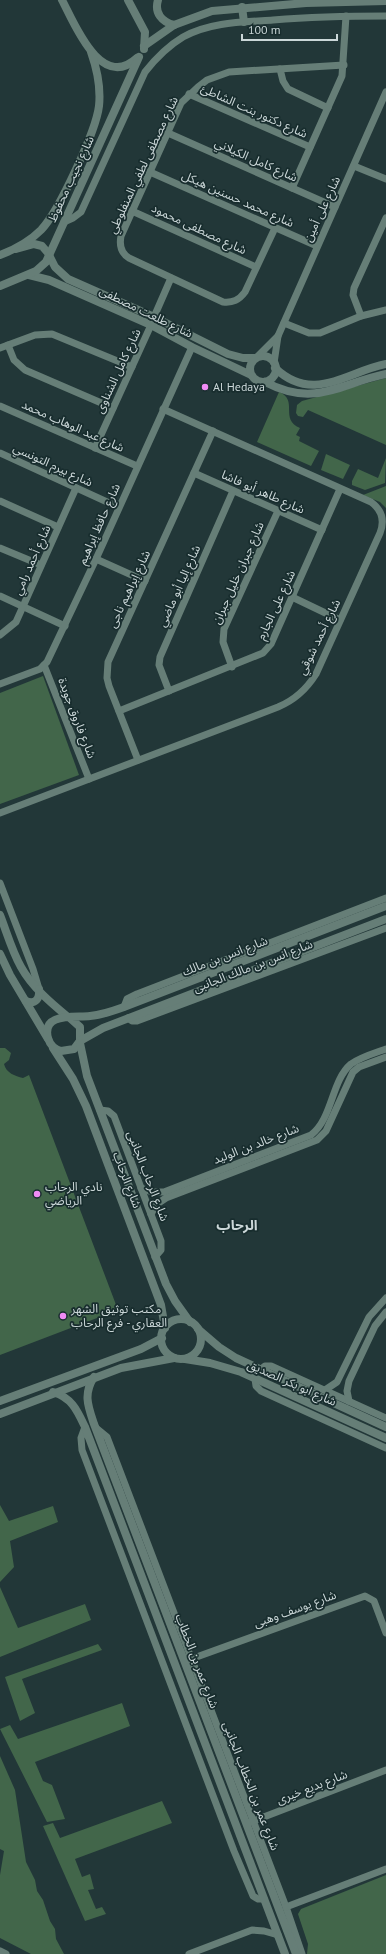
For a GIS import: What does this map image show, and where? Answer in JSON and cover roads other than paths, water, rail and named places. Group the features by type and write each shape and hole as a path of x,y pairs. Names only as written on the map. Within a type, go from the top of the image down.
{"street":[{"path":"62,0 91,52 101,62 116,67 133,63 139,57"},
{"path":"128,0 145,32 144,46"},
{"path":"158,0 156,9 158,15 168,24 174,25"},
{"path":"144,46 174,25 212,11 306,2 386,1"},
{"path":"242,7 244,22"},
{"path":"292,188 342,76 344,65 346,16"},
{"path":"64,222 81,212 139,84 155,60 174,43 194,32 214,26 244,22 346,16 386,16"},
{"name":"شارع نجيب محفوظ","path":"0,286 29,275 42,268 50,257 64,222 144,46"},
{"name":"شارع نجيب محفوظ","path":"0,255 16,249 34,237 49,220 92,133 98,113 100,92 91,52"},
{"name":"شارع مصطفى لطفي المنفلوطي","path":"275,228 242,296 238,300 228,303 129,258 122,251 120,242 121,236 181,103 189,94 207,80 229,72 344,65"},
{"path":"280,69 283,81 288,89 328,108"},
{"name":"شارع على أمين","path":"275,365 278,336 386,92"},
{"name":"شارع دكتور بنت الشاطئ","path":"189,94 310,147"},
{"name":"شارع كامل الكيلاني","path":"168,133 335,207"},
{"path":"354,166 386,179"},
{"name":"شارع محمد حسنين هيكل","path":"150,172 317,246"},
{"name":"شارع مصطفى محمود","path":"132,211 256,268"},
{"path":"361,316 353,295 354,288 386,218"},
{"name":"شارع طلعت مصطفى","path":"16,249 38,245 46,249 55,267 68,279 154,317 228,354 243,358 256,358"},
{"name":"شارع طلعت مصطفى","path":"29,275 44,278 151,325 192,347 251,375"},
{"path":"154,317 171,278"},
{"path":"284,323 309,333 320,334 361,316 386,310"},
{"name":"شارع كامل الشناوى","path":"95,448 151,325"},
{"path":"0,348 35,335 52,334 132,367"},
{"name":"شارع على أمين","path":"256,358 278,336"},
{"path":"8,345 14,360 25,370 113,408"},
{"name":"شارع حافظ إبراهيم","path":"44,665 65,626 192,347"},
{"path":"386,364 332,382 314,386 306,385 290,379 265,356 256,358 250,364 251,375 257,381 265,382 287,392 313,394 328,392 386,374"},
{"path":"265,382 273,377 275,365"},
{"name":"شارع عبد الوهاب محمد","path":"0,406 137,466"},
{"name":"شارع أحمد شوقي","path":"0,813 278,707 295,698 303,691 316,674 380,533 383,522 379,510 375,506 163,409"},
{"name":"شارع إبراهيم ناجى","path":"138,760 108,678 108,662 213,432"},
{"name":"شارع بيرم التونسي","path":"0,453 118,507"},
{"name":"شارع طاهر أبو فاشا","path":"194,473 322,530"},
{"name":"شارع أحمد رامي","path":"0,635 16,622 76,488"},
{"name":"شارع على الجارم","path":"119,711 232,667 258,656 268,649 340,489"},
{"name":"شارع إليا أبو ماضي","path":"169,692 159,665 160,657 233,491"},
{"path":"0,500 58,527"},
{"name":"شارع جبران خليل جبران","path":"232,667 223,642 224,629 278,511"},
{"path":"0,548 41,566"},
{"path":"96,559 145,581"},
{"path":"0,596 65,626"},
{"path":"292,597 340,620"},
{"path":"0,684 44,665"},
{"name":"شارع فاروق جويدة","path":"44,665 89,779"},
{"path":"0,883 33,969 39,989 39,996 37,1000 31,1003 26,1002"},
{"name":"شارع انس بن مالك الجانبى","path":"124,1007 127,1000 137,994 386,898"},
{"name":"شارع انس بن مالك","path":"69,1018 98,1015 124,1007 386,906"},
{"path":"0,915 21,967 39,989 80,1027 80,1042 70,1051 61,1051 53,1047 0,954"},
{"name":"شارع انس بن مالك","path":"80,1042 103,1028 386,919"},
{"name":"شارع انس بن مالك الجانبى","path":"128,1018 132,1021 137,1021 386,928"},
{"path":"98,1015 97,1023 103,1028"},
{"path":"48,1039 48,1030 52,1022 59,1018 69,1018"},
{"name":"شارع الرحاب","path":"80,1042 87,1074 155,1256 170,1292 190,1322"},
{"name":"شارع الرحاب","path":"53,1047 73,1078 86,1106 161,1304 165,1328"},
{"name":"شارع خالد بن الوليد","path":"141,1188 152,1192 164,1192 317,1140 326,1131 341,1088 343,1075 351,1065 386,1049"},
{"name":"شارع خالد بن الوليد","path":"341,1088 356,1069 386,1057"},
{"path":"73,1078 80,1072 87,1074"},
{"name":"شارع الرحاب الجانبى","path":"100,1110 108,1111 114,1116 151,1214 162,1246 161,1250 155,1256"},
{"name":"شارع خالد بن الوليد","path":"151,1214 157,1204 166,1198 228,1171"},
{"path":"325,1390 337,1382 369,1316 386,1298"},
{"path":"349,1401 347,1391 349,1382 375,1326 386,1312"},
{"path":"0,1414 53,1392 134,1364 174,1358 185,1359 192,1356 197,1351 200,1344 200,1336 198,1329 190,1322 179,1320 174,1321 165,1328 162,1338 163,1348 174,1358"},
{"name":"شارع ابو بكر الصديق","path":"198,1329 226,1352 260,1370 386,1427"},
{"path":"0,1401 140,1349 162,1338"},
{"name":"شارع ابو بكر الصديق","path":"185,1359 219,1365 255,1379 386,1438"},
{"path":"260,1370 265,1366 271,1366 386,1418"},
{"name":"شارع عمر بن الخطاب","path":"94,1377 87,1392 87,1401 96,1428 200,1701 249,1823 296,1954"},
{"path":"255,1379 256,1386 261,1391 386,1448"},
{"name":"شارع عمر بن الخطاب","path":"53,1392 66,1397 72,1402 85,1428 285,1954"},
{"path":"85,1428 81,1438 82,1450 234,1851 253,1896 258,1899 264,1899"},
{"name":"شارع عمر بن الخطاب الجانبى","path":"96,1428 107,1437 191,1659 249,1823 286,1907 302,1954"},
{"name":"شارع يوسف وهبى","path":"191,1659 365,1596 374,1601 386,1633"},
{"path":"190,1704 200,1701"},
{"name":"شارع بديع خيرى","path":"249,1823 386,1770"},
{"path":"286,1907 386,1869"},
{"path":"188,1954 252,1930 264,1931 278,1935"},
{"path":"0,1951 6,1954"}],"place":[{"name":"Al Hedaya","path":"205,387"},
{"name":"نادي الرحاب الرياضي","path":"37,1194"},
{"name":"مكتب توثيق الشهر العقاري - فرع الرحاب","path":"63,1316"}],"district":[{"name":"الرحاب","path":"237,1225"}]}
